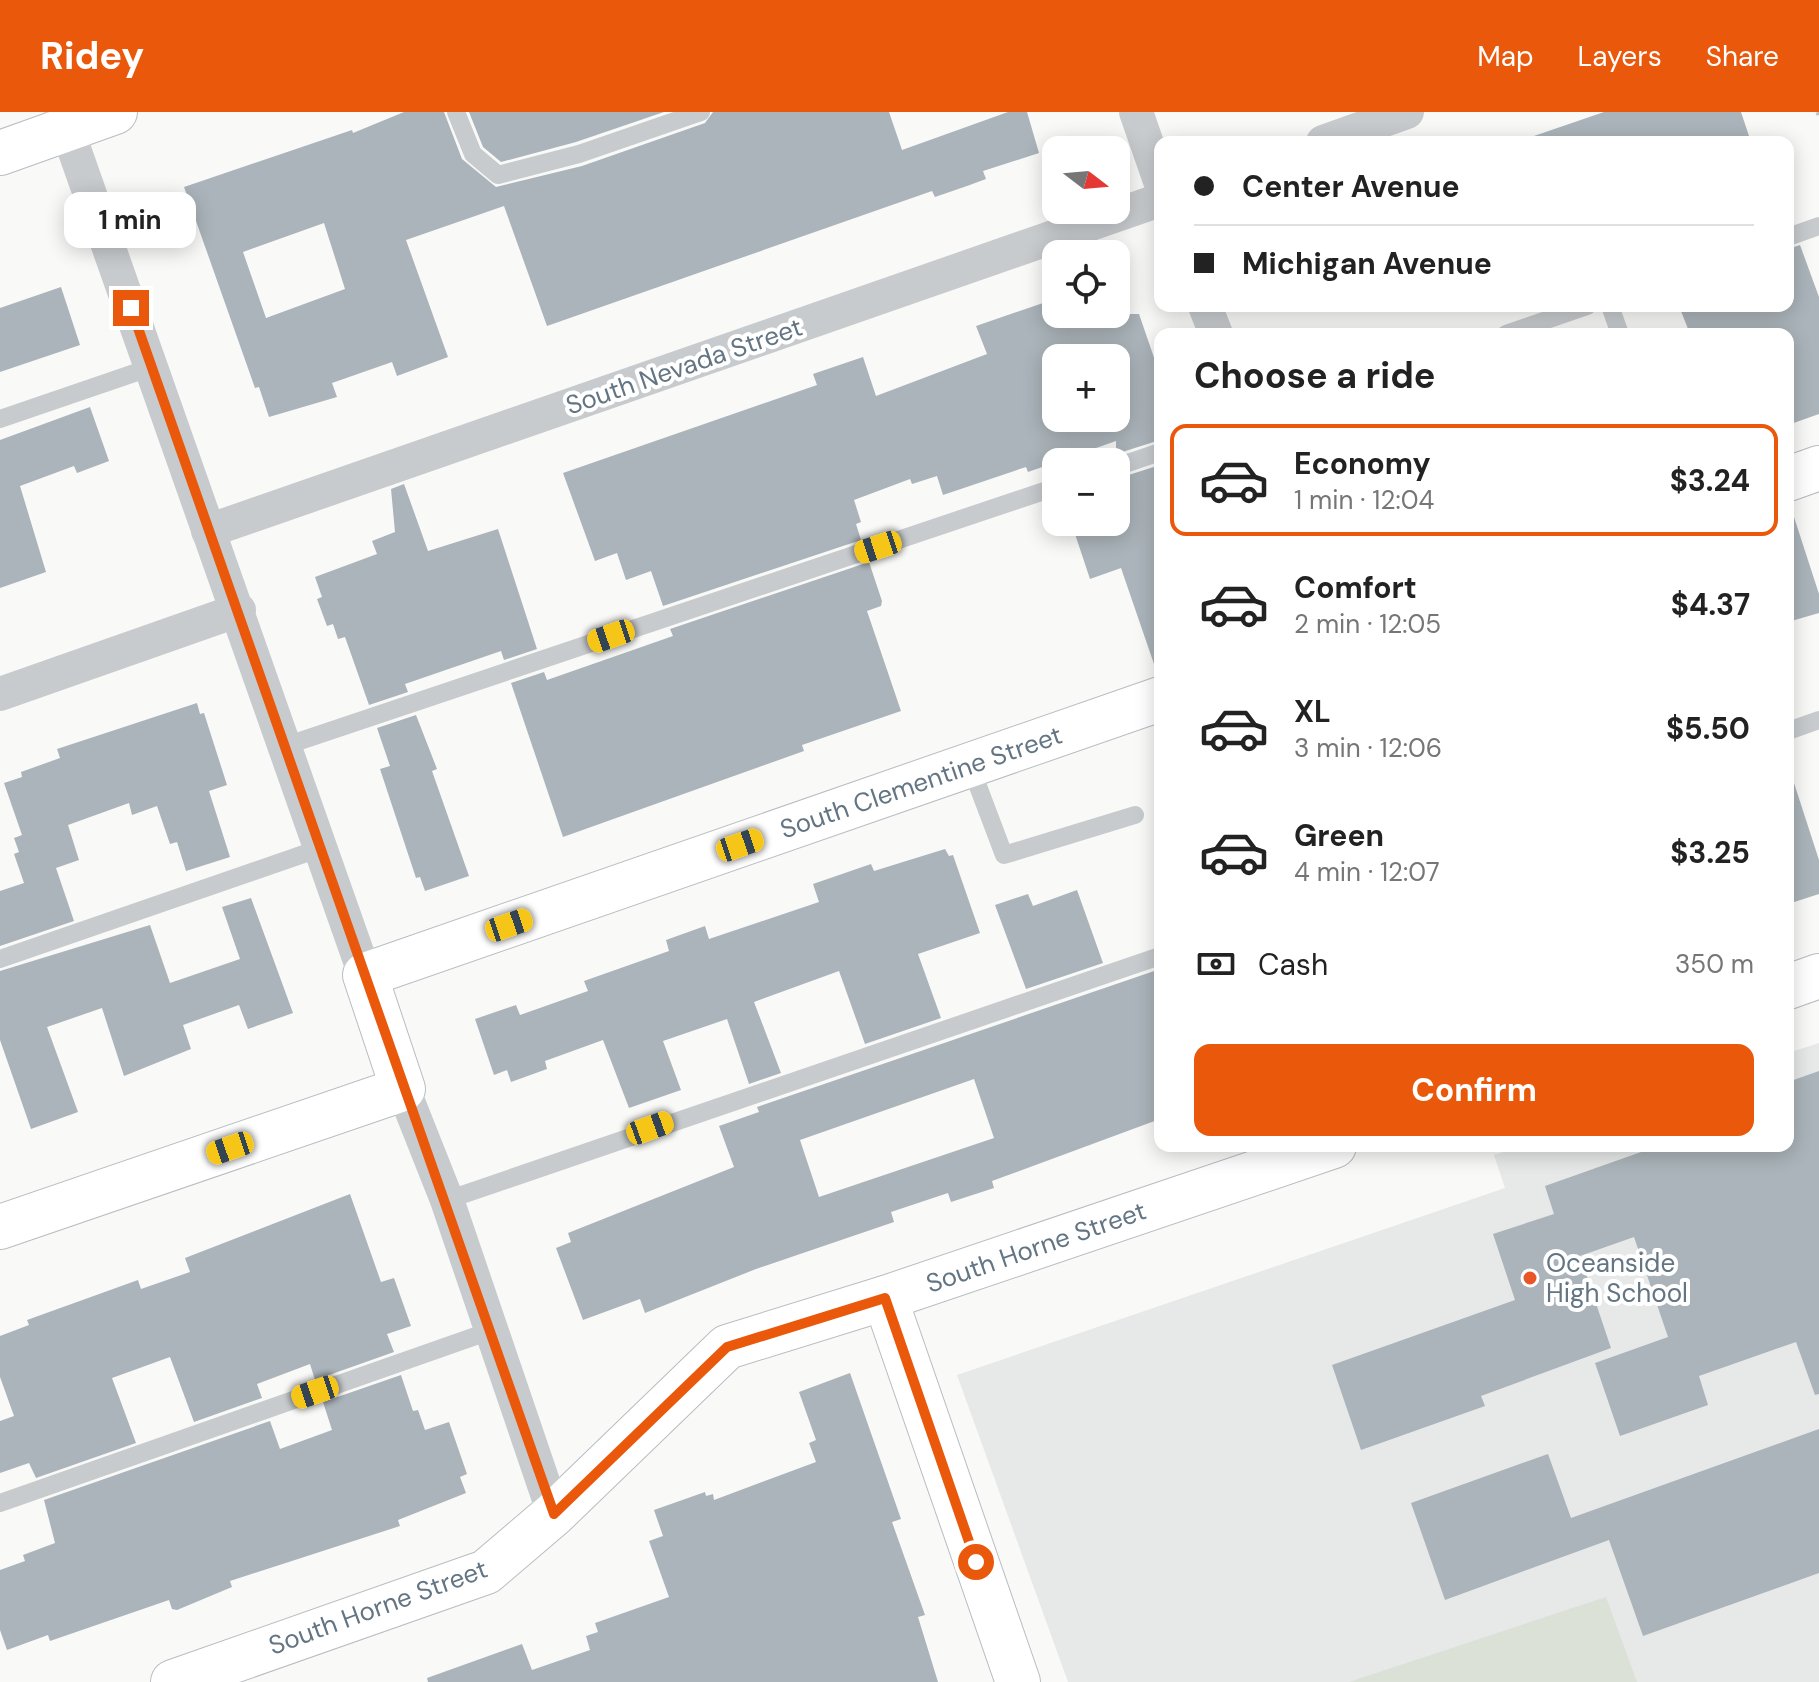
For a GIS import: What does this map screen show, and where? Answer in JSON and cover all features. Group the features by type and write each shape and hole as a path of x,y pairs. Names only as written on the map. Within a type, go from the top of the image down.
{"street":[{"path":"0,153 64,121 115,112"},
{"path":"1136,112 1154,164"},
{"path":"1340,136 1407,112"},
{"path":"64,121 208,531 239,610 403,1089 447,1200 554,1514"},
{"name":"South Nevada Street","path":"208,531 1154,202"},
{"path":"1794,477 1819,468"},
{"path":"0,694 239,610"},
{"name":"South Clementine Street","path":"365,975 1154,701"},
{"path":"1794,985 1819,976"},
{"path":"0,1227 403,1089"},
{"name":"South Horne Street","path":"173,1682 486,1572 554,1514 727,1347 885,1298 1316,1152"},
{"path":"885,1298 1018,1682"}],"lane":[{"path":"456,112 473,154 498,175 579,154 701,112"},
{"path":"1794,235 1819,226"},
{"path":"1523,328 1570,312"},
{"path":"0,419 152,367"},
{"path":"1130,462 1154,454"},
{"path":"285,746 1042,492"},
{"path":"1794,729 1819,720"},
{"path":"970,765 1004,855 1135,815"},
{"path":"0,959 321,848"},
{"path":"447,1200 1154,958"},
{"path":"0,1503 490,1331"}],"shaded area":[{"name":"Oceanside High School","path":"1819,1043 1819,1682 1068,1682 957,1375 1505,1188 1494,1155 1503,1152 1794,1152 1794,1051"},
{"path":"1606,1597 1637,1682 1349,1682"}],"building":[{"path":"404,112 444,112 462,159 496,187 582,166 705,123 713,112 889,112 902,150 1008,112 1027,112 1039,153 983,171 986,179 967,186 935,197 932,191 547,326 504,206 406,240 448,357 397,376 392,362 332,383 337,397 269,417 259,387 255,388 184,187 352,130 353,133","holes":["324,223 345,289 266,318 243,252"]},
{"path":"469,112 664,112 576,142 501,162 483,147"},
{"path":"1604,112 1741,112 1749,136 1534,136"},
{"path":"1800,245 1819,297 1819,414 1794,423 1794,328 1688,328 1681,312 1794,312 1794,247"},
{"path":"61,287 80,345 0,372 0,308"},
{"path":"1042,303 1042,328 1130,328 1130,314 1139,314 1154,358 1154,442 1130,450 1116,448 1116,441 1096,448 1042,448 1042,467 1028,472 1026,467 943,495 937,476 912,484 910,479 854,500 861,522 856,524 861,540 663,606 651,571 626,580 617,553 595,561 563,473 817,385 813,374 863,357 876,396 987,354 976,326"},
{"path":"90,407 109,461 77,473 74,466 20,486 46,572 0,588 0,440"},
{"path":"1154,467 1154,664 1121,568 1090,579 1076,536 1130,536 1130,475"},
{"path":"404,484 428,551 498,529 537,649 504,660 501,651 405,684 408,692 369,705 345,637 338,639 333,624 327,626 317,599 322,597 315,577 377,554 372,541 395,532 391,489"},
{"path":"1794,517 1819,594 1819,613 1794,620"},
{"path":"869,562 882,601 881,606 867,611 901,711 802,745 804,751 563,837 511,683 544,672 547,680 673,636 670,629"},
{"path":"197,703 200,714 204,713 227,785 209,791 230,857 186,871 177,842 170,844 157,806 132,815 129,803 68,825 79,860 56,868 74,921 0,946 0,891 24,883 14,854 19,852 14,838 22,835 4,783 22,777 21,772 60,758 57,749"},
{"path":"416,715 437,769 432,771 469,876 425,891 420,877 416,878 380,769 390,766 377,728"},
{"path":"1794,783 1819,860 1819,894 1794,902"},
{"path":"945,849 949,856 953,855 980,933 918,954 941,1018 865,1044 839,971 754,1002 781,1073 749,1084 727,1019 663,1041 681,1090 629,1108 603,1040 545,1061 547,1069 511,1082 507,1070 494,1075 475,1019 516,1005 520,1015 588,991 584,981 669,951 666,940 705,926 709,939 819,902 813,884 871,864 874,871"},
{"path":"1077,890 1103,963 1026,989 995,905 1028,894 1033,906"},
{"path":"251,898 293,1013 248,1029 239,1005 183,1025 191,1049 124,1076 102,1008 47,1027 78,1112 31,1129 0,1040 0,971 150,925 170,983 240,959 222,907"},
{"path":"1154,971 1154,1121 992,1181 994,1188 951,1202 948,1193 891,1212 894,1222 756,1269 645,1313 640,1299 583,1320 556,1248 571,1242 568,1233 734,1167 719,1126 759,1112 757,1107","holes":["974,1079 994,1138 819,1197 800,1140"]},
{"path":"1819,1071 1819,1394 1815,1395 1796,1342 1699,1376 1708,1405 1620,1436 1595,1363 1668,1337 1634,1237 1580,1256 1611,1348 1481,1396 1485,1406 1361,1450 1332,1365 1515,1300 1493,1234 1554,1214 1545,1186 1641,1152 1794,1152 1794,1080"},
{"path":"350,1194 381,1282 394,1278 411,1326 387,1334 394,1352 315,1380 310,1364 257,1384 262,1398 194,1422 170,1357 112,1378 136,1443 36,1478 29,1463 0,1473 0,1421 14,1416 0,1377 0,1336 29,1325 27,1320 138,1280 141,1289 190,1272 185,1258"},
{"path":"850,1373 901,1519 892,1522 925,1615 918,1617 938,1682 428,1682 427,1678 522,1644 532,1670 590,1650 586,1636 598,1632 595,1623 669,1597 649,1541 663,1536 654,1510 705,1492 706,1496 713,1494 714,1500 816,1462 809,1443 816,1440 799,1392"},
{"path":"401,1375 413,1411 418,1410 425,1430 449,1422 467,1474 460,1477 466,1493 398,1520 400,1526 230,1581 232,1587 177,1610 172,1609 169,1600 50,1641 48,1635 7,1650 0,1630 0,1570 25,1561 23,1555 55,1543 44,1500 270,1421 280,1449 332,1430 323,1402"},
{"path":"1819,1429 1819,1573 1643,1636 1609,1540 1445,1600 1411,1503 1548,1454 1571,1518"}],"place":[{"name":"Oceanside High School","path":"1530,1278"}],"route":[{"path":"131,308 208,531 239,610 403,1089 447,1200 554,1514 727,1347 885,1298 976,1562"}]}
